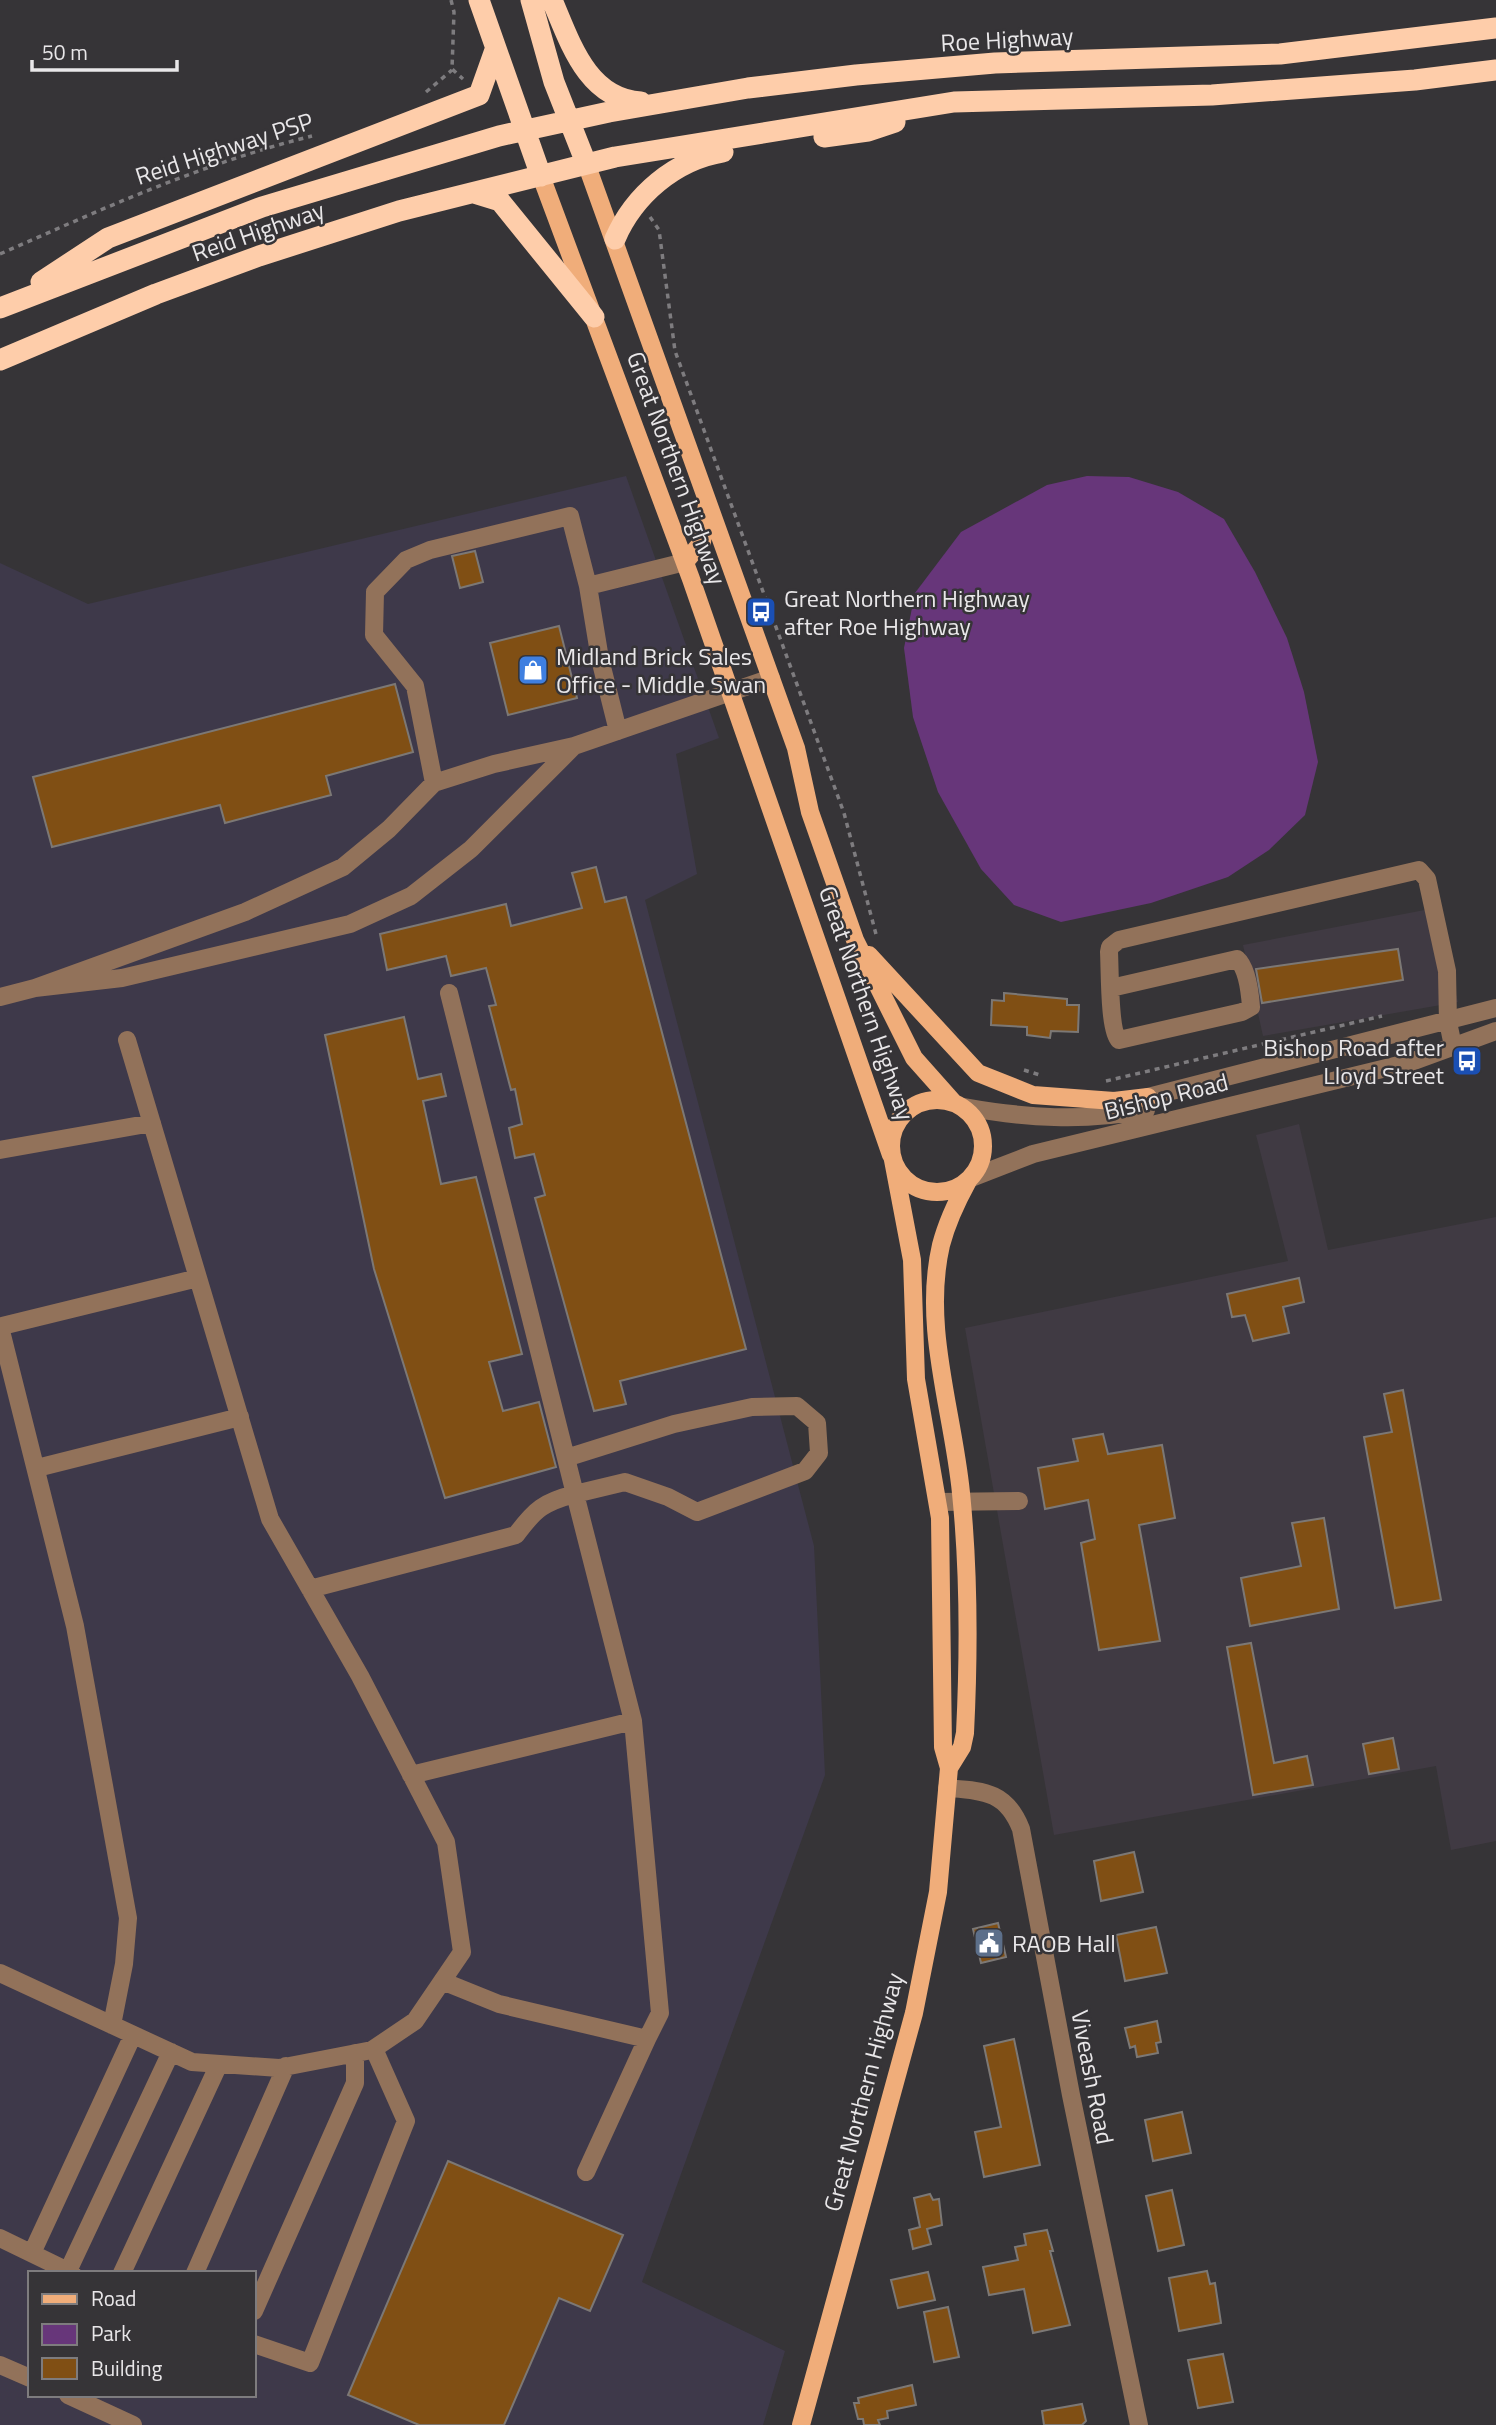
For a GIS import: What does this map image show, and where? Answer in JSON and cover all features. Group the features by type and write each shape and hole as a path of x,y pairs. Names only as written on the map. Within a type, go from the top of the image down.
{"highway":[{"name":"Great Northern Highway","path":"479,0 541,176"},
{"name":"Great Northern Highway","path":"531,0 568,120 586,163"},
{"path":"552,0 579,62 608,93 629,102 664,103"},
{"name":"Roe Highway","path":"524,130 748,88 880,73 995,63 1280,54 1496,28"},
{"path":"2,307 108,238 480,95 495,50"},
{"path":"541,176 586,163 954,102 1212,96 1415,80 1496,70"},
{"path":"615,239 624,219 654,184 700,156 868,131 954,102"},
{"name":"Reid Highway","path":"2,307 262,207 524,130"},
{"name":"Reid Highway","path":"0,360 156,294 259,256 399,211 541,176"},
{"path":"472,193 500,201 594,317"}],"main road":[{"name":"Great Northern Highway","path":"586,163 796,748 810,812 855,940 914,1058 959,1105"},
{"name":"Great Northern Highway","path":"541,176 731,692 892,1157 912,1260 916,1379 938,1502 943,1567 943,1747 948,1768 938,1892 914,2013 801,2425"},
{"path":"684,562 702,542 707,497"},
{"path":"855,940 978,1073 1033,1095 1079,1100 1147,1097"},
{"path":"935,1099 959,1105 977,1122 984,1142 981,1161 969,1179 940,1192 920,1189 903,1178 892,1157 891,1135 907,1110 935,1099"},
{"name":"Great Northern Highway","path":"948,1768 962,1747 967,1699 966,1546 962,1502 938,1345 936,1280 941,1245 950,1217 969,1179"}],"street":[{"path":"434,783 415,686 374,635 375,592 406,559 430,550 570,516 588,586 600,659 618,731"},
{"path":"588,586 684,562"},
{"path":"0,997 35,988 244,912 343,867 389,829 434,783 494,764 574,746 771,678"},
{"path":"35,988 122,978 350,924 411,896 471,849 574,746"},
{"path":"1111,988 1237,959 1243,968 1251,1007 1242,1012 1119,1041 1114,1034 1111,988 1109,952 1113,943 1419,870 1427,879 1447,971 1448,1022 1454,1046"},
{"path":"449,993 633,1721 660,2013 586,2172"},
{"name":"Bishop Road","path":"959,1105 1031,1117 1089,1119 1146,1110 1147,1097 1496,1008"},
{"name":"Bishop Road","path":"969,1179 1033,1154 1399,1065 1496,1031"},
{"path":"0,1973 192,2062 286,2066 373,2049 415,2021 462,1952 446,1842 270,1518 127,1040"},
{"path":"0,1150 152,1123"},
{"path":"112,2025 124,1964 128,1918 75,1626 1,1326 198,1278"},
{"path":"310,1589 516,1535 529,1517 548,1501 625,1482 667,1497 697,1512 805,1471 819,1453 817,1423 797,1406 752,1407 674,1424 566,1458"},
{"path":"37,1468 240,1417"},
{"path":"938,1502 1018,1501"},
{"path":"411,1775 633,1721"},
{"name":"Viveash Road","path":"947,1788 981,1791 1001,1799 1014,1811 1021,1829 1071,2095 1139,2425"},
{"path":"442,1981 499,2004 647,2039"},
{"path":"32,2253 133,2035"},
{"path":"256,2345 310,2363 406,2121 373,2049"},
{"path":"70,2271 171,2053"},
{"path":"256,2306 355,2083 355,2053"},
{"path":"123,2271 219,2064"},
{"path":"196,2271 286,2066"},
{"path":"0,2238 68,2271"},
{"path":"0,2365 28,2377"},
{"path":"72,2397 133,2425"}],"path":[{"path":"424,93 436,87 452,69 454,12 451,0"},
{"name":"Reid Highway PSP","path":"0,254 185,175 264,148 322,134"}],"shaded area":[{"path":"626,476 719,738 676,754 697,874 645,900 814,1546 825,1775 642,2282 785,2351 763,2425 0,2425 0,563 88,604"},
{"path":"1435,908 1458,1002 1263,1036 1243,945"},
{"path":"1299,1124 1328,1250 1496,1217 1496,1841 1451,1850 1436,1766 1054,1835 965,1328 1288,1261 1256,1135"}],"green space":[{"path":"1087,476 1129,477 1178,492 1224,519 1255,572 1287,638 1304,692 1318,762 1305,815 1269,850 1228,877 1151,903 1061,922 1014,905 981,869 938,792 913,717 904,648 915,593 961,532 1047,485"}],"building":[{"path":"475,551 483,582 460,588 452,556"},
{"name":"Midland Brick Sales Office - Middle Swan","path":"559,626 577,698 508,715 490,643"},
{"path":"395,684 413,752 326,776 331,795 225,823 220,805 52,847 33,777"},
{"path":"596,867 605,902 626,897 746,1349 620,1381 626,1404 594,1411 535,1198 545,1195 534,1154 515,1158 509,1128 522,1124 515,1089 511,1090 489,1006 496,1005 486,968 451,976 446,956 387,970 380,934 506,904 511,926 582,908 572,873"},
{"path":"1398,949 1403,980 1262,1003 1256,969"},
{"path":"1004,993 1067,999 1067,1005 1079,1005 1078,1032 1051,1031 1050,1038 1027,1035 1027,1027 991,1025 992,1000 1004,1001"},
{"path":"404,1017 418,1079 441,1074 446,1096 423,1101 441,1184 476,1177 522,1354 489,1362 503,1411 539,1402 556,1467 445,1498 374,1269 325,1035"},
{"path":"1299,1278 1304,1302 1283,1307 1289,1333 1253,1341 1245,1315 1232,1317 1227,1294"},
{"path":"1403,1390 1441,1600 1395,1608 1364,1437 1392,1432 1384,1394"},
{"path":"1103,1434 1108,1454 1162,1445 1175,1518 1139,1525 1160,1641 1099,1650 1081,1543 1095,1539 1088,1500 1045,1509 1038,1468 1078,1461 1073,1439"},
{"path":"1324,1518 1339,1609 1250,1626 1241,1578 1301,1566 1292,1523"},
{"path":"1251,1643 1274,1763 1307,1756 1313,1785 1253,1795 1227,1647"},
{"path":"1393,1738 1399,1769 1369,1774 1363,1744"},
{"path":"1134,1852 1143,1892 1101,1901 1094,1861"},
{"name":"RAOB Hall","path":"998,1923 1006,1957 981,1963 973,1929"},
{"path":"1156,1927 1167,1973 1125,1981 1116,1935"},
{"path":"1157,2021 1161,2042 1156,2043 1158,2053 1137,2057 1135,2046 1130,2048 1125,2028"},
{"path":"1014,2039 1040,2165 984,2177 975,2132 1001,2127 984,2046"},
{"path":"1182,2112 1191,2153 1153,2161 1145,2120"},
{"path":"448,2161 623,2235 590,2311 559,2298 504,2425 419,2425 348,2395"},
{"path":"1172,2190 1184,2245 1158,2251 1146,2196"},
{"path":"930,2194 933,2200 939,2199 942,2225 927,2229 931,2244 913,2249 909,2230 920,2227 914,2198"},
{"path":"1047,2230 1070,2325 1033,2333 1024,2289 989,2295 983,2267 1018,2260 1015,2247 1026,2245 1024,2234"},
{"path":"1207,2271 1210,2284 1215,2283 1221,2323 1179,2331 1169,2278"},
{"path":"928,2272 935,2300 898,2308 891,2280"},
{"path":"948,2307 959,2357 934,2362 924,2312"},
{"path":"1223,2354 1233,2402 1198,2408 1188,2360"},
{"path":"912,2385 916,2405 887,2411 888,2418 878,2420 880,2425 864,2425 863,2419 858,2419 854,2403 859,2403 858,2398"},
{"path":"1082,2404 1086,2421 1082,2425 1044,2425 1042,2411"}],"place":[{"name":"Great Northern Highway after Roe Highway","path":"761,612"},
{"name":"Midland Brick Sales Office - Middle Swan","path":"533,670"},
{"name":"Bishop Road after Lloyd Street","path":"1467,1061"},
{"name":"RAOB Hall","path":"989,1943"}]}
